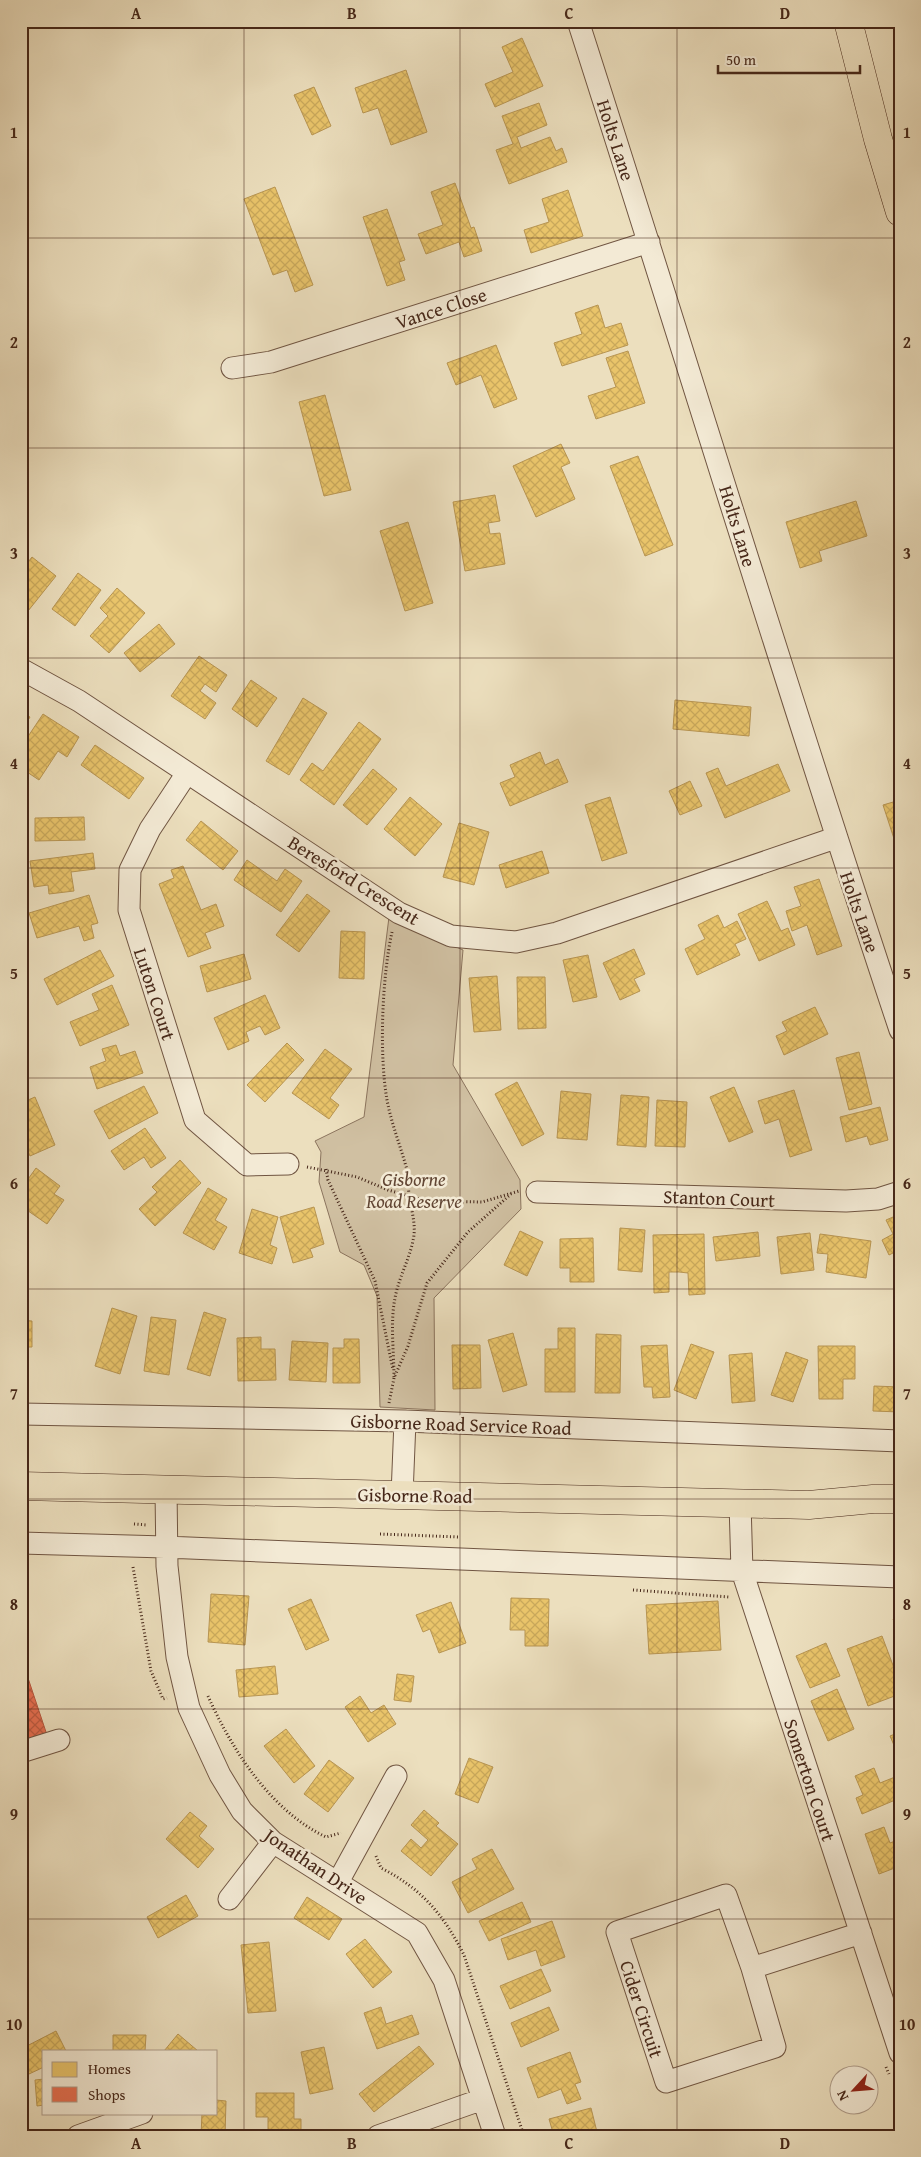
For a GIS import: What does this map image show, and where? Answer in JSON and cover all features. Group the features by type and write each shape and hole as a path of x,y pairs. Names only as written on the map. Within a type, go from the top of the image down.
{"main road":[{"path":"848,21 878,139 900,212"},
{"name":"Gisborne Road","path":"21,1486 809,1505 900,1518"},
{"name":"Gisborne Road","path":"809,1505 873,1499 900,1499"}],"street":[{"name":"Holts Lane","path":"578,21 835,838 900,1030"},
{"name":"Vance Close","path":"232,368 271,362 649,242"},
{"name":"Beresford Crescent","path":"21,669 79,701 397,911 451,936 516,942 557,932 835,838"},
{"name":"Luton Court","path":"187,773 150,829 130,870 129,910 196,1120 247,1165 288,1164"},
{"name":"Stanton Court","path":"537,1192 846,1202 878,1199 900,1192"},
{"name":"Gisborne Road Service Road","path":"21,1414 405,1421 900,1441"},
{"path":"402,1495 405,1421"},
{"name":"Jonathan Drive","path":"166,1490 168,1594 177,1657 189,1708 220,1775 242,1811 273,1842 417,1933 444,1980 495,2136"},
{"name":"Somerton Court","path":"740,1503 742,1571 861,1933 893,2059"},
{"path":"21,1544 166,1547 900,1577"},
{"path":"21,1752 58,1740"},
{"path":"338,1882 396,1776"},
{"path":"229,1899 273,1842"},
{"name":"Cider Circuit","path":"726,1895 752,1968 775,2047 666,2082 617,1932 726,1895"},
{"path":"752,1968 861,1933"},
{"path":"378,2136 483,2099"},
{"path":"78,2136 139,2114"}],"path":[{"path":"394,1378 392,1316 395,1296 411,1249 414,1234 405,1161 388,1102 384,1074 385,986 388,950 397,911"},
{"path":"394,1378 375,1281 328,1180 326,1169 357,1177 388,1190 426,1201 482,1202 523,1190 537,1192"},
{"path":"394,1378 408,1346 426,1283 468,1232 511,1194"},
{"path":"133,1567 151,1671 163,1699 203,1684 233,1745 258,1780 283,1807 313,1831 326,1837 344,1832 376,1852 377,1862 381,1868 400,1878 429,1901 451,1928 464,1955 524,2136"},
{"path":"633,1590 729,1595 732,1605"},
{"path":"889,2074 893,2059"},
{"path":"21,2125 25,2136"}],"green space":[{"name":"Gisborne Road Reserve","path":"389,917 463,950 453,1065 520,1180 521,1209 434,1298 435,1410 380,1407 377,1296 364,1265 340,1252 319,1182 321,1152 315,1141 364,1117"}],"building: Homes":[{"path":"522,38 543,86 495,107 485,84 513,72 502,47"},
{"path":"406,70 427,132 391,145 378,108 363,113 355,88"},
{"path":"314,87 331,126 312,135 294,95"},
{"path":"539,103 547,125 517,137 521,148 550,137 556,151 562,148 567,162 509,184 496,150 513,144 502,116"},
{"path":"455,183 471,228 474,227 482,251 464,257 459,242 426,254 418,234 443,225 431,192"},
{"path":"275,187 313,285 295,292 287,270 273,275 244,199"},
{"path":"568,190 583,236 531,253 524,230 549,222 542,199"},
{"path":"387,209 405,260 399,262 405,280 387,286 363,217"},
{"path":"598,305 605,328 621,323 628,345 562,366 554,343 582,334 575,313"},
{"path":"496,345 517,399 494,408 481,375 456,385 447,363"},
{"path":"628,351 645,403 596,419 588,396 616,387 606,358"},
{"path":"325,395 351,490 324,496 299,402"},
{"path":"561,444 570,463 561,467 575,499 536,517 513,466"},
{"path":"638,456 673,545 645,556 610,466"},
{"path":"495,495 500,521 488,523 490,534 500,533 505,564 465,571 453,502"},
{"path":"856,501 867,536 819,551 822,561 800,568 786,522"},
{"path":"408,522 433,603 405,611 380,531"},
{"path":"32,557 56,576 28,611 21,606 21,571"},
{"path":"78,573 101,590 75,626 52,609"},
{"path":"117,588 145,613 109,653 90,636 108,616 100,608"},
{"path":"159,624 175,644 140,672 124,653"},
{"path":"199,656 227,675 216,692 205,684 200,691 216,703 205,719 171,696"},
{"path":"251,680 277,698 257,727 232,709"},
{"path":"303,698 327,713 289,775 266,761"},
{"path":"675,700 751,707 749,736 673,729"},
{"path":"21,712 30,717 21,732"},
{"path":"43,714 79,737 67,757 58,751 39,780 21,768 21,747"},
{"path":"359,722 381,739 334,805 300,780 312,763 323,771"},
{"path":"95,745 144,778 129,799 81,765"},
{"path":"540,752 545,765 558,759 568,782 510,806 500,783 515,777 510,765"},
{"path":"778,764 790,791 725,818 706,773 718,768 726,786"},
{"path":"373,769 397,789 367,825 343,805"},
{"path":"690,781 702,806 680,815 669,791"},
{"path":"410,797 442,824 415,856 384,829"},
{"path":"610,797 627,853 602,861 585,805"},
{"path":"900,800 900,857 883,805"},
{"path":"84,817 85,840 35,841 35,818"},
{"path":"201,821 238,851 223,870 186,840"},
{"path":"459,823 489,832 474,885 443,877"},
{"path":"542,851 549,873 506,888 499,865"},
{"path":"93,853 95,869 71,872 74,891 49,894 48,885 34,887 30,861"},
{"path":"247,860 277,881 285,869 302,881 281,912 234,880"},
{"path":"183,866 201,910 216,904 224,926 205,933 211,948 188,957 159,884 174,878 171,870"},
{"path":"819,879 842,946 817,955 807,925 792,931 786,911 801,906 794,887"},
{"path":"307,894 330,911 299,952 276,935"},
{"path":"89,895 98,923 91,925 94,938 84,941 79,926 37,938 29,913"},
{"path":"767,901 781,931 788,928 795,945 759,961 738,914"},
{"path":"718,915 724,928 737,921 746,939 735,944 740,955 697,975 685,949 705,939 698,925"},
{"path":"341,931 365,932 364,979 339,978"},
{"path":"634,949 645,974 634,979 640,991 620,1000 603,963"},
{"path":"100,950 114,976 57,1005 44,979"},
{"path":"244,954 251,979 207,992 200,966"},
{"path":"588,955 597,997 573,1002 563,960"},
{"path":"497,976 501,1030 474,1032 469,978"},
{"path":"517,977 545,977 546,1028 518,1029"},
{"path":"112,985 129,1025 80,1046 70,1022 99,1010 92,994"},
{"path":"265,995 280,1028 265,1035 260,1026 246,1032 249,1041 228,1050 214,1018"},
{"path":"815,1007 828,1034 784,1055 776,1036 787,1031 782,1022"},
{"path":"287,1043 304,1060 265,1102 247,1085"},
{"path":"116,1045 120,1056 135,1051 143,1073 97,1089 90,1067 106,1061 102,1049"},
{"path":"325,1049 352,1069 330,1098 339,1105 329,1119 292,1093"},
{"path":"859,1052 872,1104 849,1110 836,1058"},
{"path":"517,1082 544,1134 522,1146 495,1094"},
{"path":"144,1086 158,1113 109,1139 94,1111"},
{"path":"734,1087 753,1132 729,1142 710,1097"},
{"path":"794,1090 812,1150 790,1157 779,1119 765,1124 758,1101"},
{"path":"561,1091 591,1094 587,1140 557,1138"},
{"path":"621,1095 649,1097 646,1147 617,1145"},
{"path":"35,1097 55,1145 30,1156 21,1136 21,1103"},
{"path":"657,1100 687,1102 685,1147 655,1146"},
{"path":"880,1107 888,1140 870,1145 867,1136 846,1142 840,1117"},
{"path":"145,1128 166,1158 151,1168 144,1157 124,1170 111,1151"},
{"path":"180,1160 201,1183 155,1226 139,1209 157,1192 152,1187"},
{"path":"36,1168 60,1186 54,1194 64,1200 47,1224 21,1206 21,1189"},
{"path":"208,1188 227,1199 215,1220 227,1227 214,1250 183,1233"},
{"path":"314,1207 324,1244 310,1249 313,1257 293,1263 280,1217"},
{"path":"252,1209 278,1217 270,1245 277,1248 272,1264 239,1253"},
{"path":"900,1214 900,1257 897,1251 889,1255 882,1240 893,1234 886,1220"},
{"path":"620,1228 645,1230 642,1272 618,1270"},
{"path":"520,1231 543,1242 527,1276 504,1265"},
{"path":"758,1232 760,1256 716,1261 713,1237"},
{"path":"810,1233 814,1270 781,1274 777,1237"},
{"path":"704,1234 705,1294 689,1295 688,1273 679,1272 669,1272 669,1292 654,1293 653,1235"},
{"path":"820,1234 871,1241 866,1278 826,1272 828,1254 817,1253"},
{"path":"593,1238 594,1282 570,1282 570,1268 560,1268 560,1239"},
{"path":"112,1308 137,1316 120,1374 95,1366"},
{"path":"204,1312 226,1319 210,1376 187,1369"},
{"path":"151,1317 176,1320 169,1375 144,1371"},
{"path":"21,1320 32,1321 32,1347 25,1347 25,1369 21,1369"},
{"path":"558,1328 575,1328 575,1392 545,1392 545,1349 558,1349"},
{"path":"513,1333 527,1385 503,1392 488,1340"},
{"path":"596,1334 621,1335 620,1393 595,1393"},
{"path":"261,1337 261,1349 275,1349 276,1380 238,1381 237,1338"},
{"path":"344,1339 359,1339 360,1383 333,1383 333,1348 344,1348"},
{"path":"292,1341 328,1343 326,1382 289,1380"},
{"path":"691,1344 714,1352 696,1399 674,1390"},
{"path":"452,1345 480,1345 481,1388 453,1389"},
{"path":"667,1345 670,1397 653,1398 652,1387 644,1387 641,1346"},
{"path":"818,1346 855,1346 855,1379 843,1379 843,1399 819,1399"},
{"path":"786,1352 808,1360 793,1402 771,1395"},
{"path":"752,1353 755,1401 732,1403 729,1355"},
{"path":"874,1386 900,1387 900,1412 873,1411"},
{"path":"211,1594 249,1596 245,1645 208,1642"},
{"path":"511,1598 549,1599 548,1646 525,1646 525,1630 510,1630"},
{"path":"311,1599 329,1640 306,1650 288,1609"},
{"path":"718,1601 721,1650 649,1654 646,1605"},
{"path":"451,1602 466,1643 439,1653 430,1629 423,1632 416,1615"},
{"path":"900,1616 900,1635 893,1619"},
{"path":"882,1636 900,1684 900,1694 868,1706 847,1649"},
{"path":"826,1643 840,1676 810,1688 796,1656"},
{"path":"275,1666 278,1694 239,1697 236,1670"},
{"path":"397,1674 414,1676 411,1702 394,1700"},
{"path":"837,1689 854,1729 828,1741 811,1701"},
{"path":"360,1696 371,1713 384,1705 396,1724 368,1742 345,1707"},
{"path":"286,1729 315,1766 294,1783 264,1746"},
{"path":"900,1732 900,1759 890,1736"},
{"path":"469,1758 493,1767 478,1803 455,1794"},
{"path":"329,1760 354,1778 328,1812 304,1794"},
{"path":"874,1768 880,1783 900,1775 900,1798 862,1814 856,1798 863,1795 855,1776"},
{"path":"424,1810 439,1823 436,1826 458,1844 431,1876 401,1851 411,1839 421,1848 428,1840 411,1825"},
{"path":"190,1812 207,1826 199,1836 214,1849 198,1868 166,1839"},
{"path":"884,1827 890,1843 900,1839 900,1866 879,1874 865,1834"},
{"path":"21,1834 27,1848 21,1850"},
{"path":"492,1849 514,1889 468,1913 452,1882 477,1869 472,1859"},
{"path":"186,1895 198,1916 158,1938 147,1917"},
{"path":"307,1897 342,1919 329,1940 294,1918"},
{"path":"522,1902 531,1922 489,1941 479,1921"},
{"path":"552,1921 565,1957 541,1966 536,1950 508,1960 501,1939"},
{"path":"365,1939 392,1972 373,1988 346,1954"},
{"path":"269,1942 276,2011 248,2013 241,1945"},
{"path":"541,1969 551,1991 510,2009 500,1986"},
{"path":"381,2007 386,2024 412,2015 419,2034 377,2049 364,2013"},
{"path":"549,2007 559,2030 521,2047 511,2023"},
{"path":"56,2031 66,2050 42,2050 42,2068 29,2074 21,2059 21,2049"},
{"path":"178,2034 197,2050 165,2050"},
{"path":"113,2035 146,2035 145,2050 113,2050"},
{"path":"419,2046 434,2064 374,2112 359,2094"},
{"path":"324,2047 333,2089 310,2094 301,2052"},
{"path":"570,2052 581,2082 575,2084 581,2099 567,2104 561,2089 538,2098 527,2068"},
{"path":"42,2079 42,2105 37,2106 35,2080"},
{"path":"256,2093 294,2093 294,2119 301,2119 301,2136 268,2136 268,2117 256,2117"},
{"path":"218,2100 226,2101 225,2136 201,2136 202,2114 218,2114"},
{"path":"591,2108 598,2136 554,2136 549,2119"}],"building: Shops":[{"path":"21,1657 47,1735 21,1744"}]}
